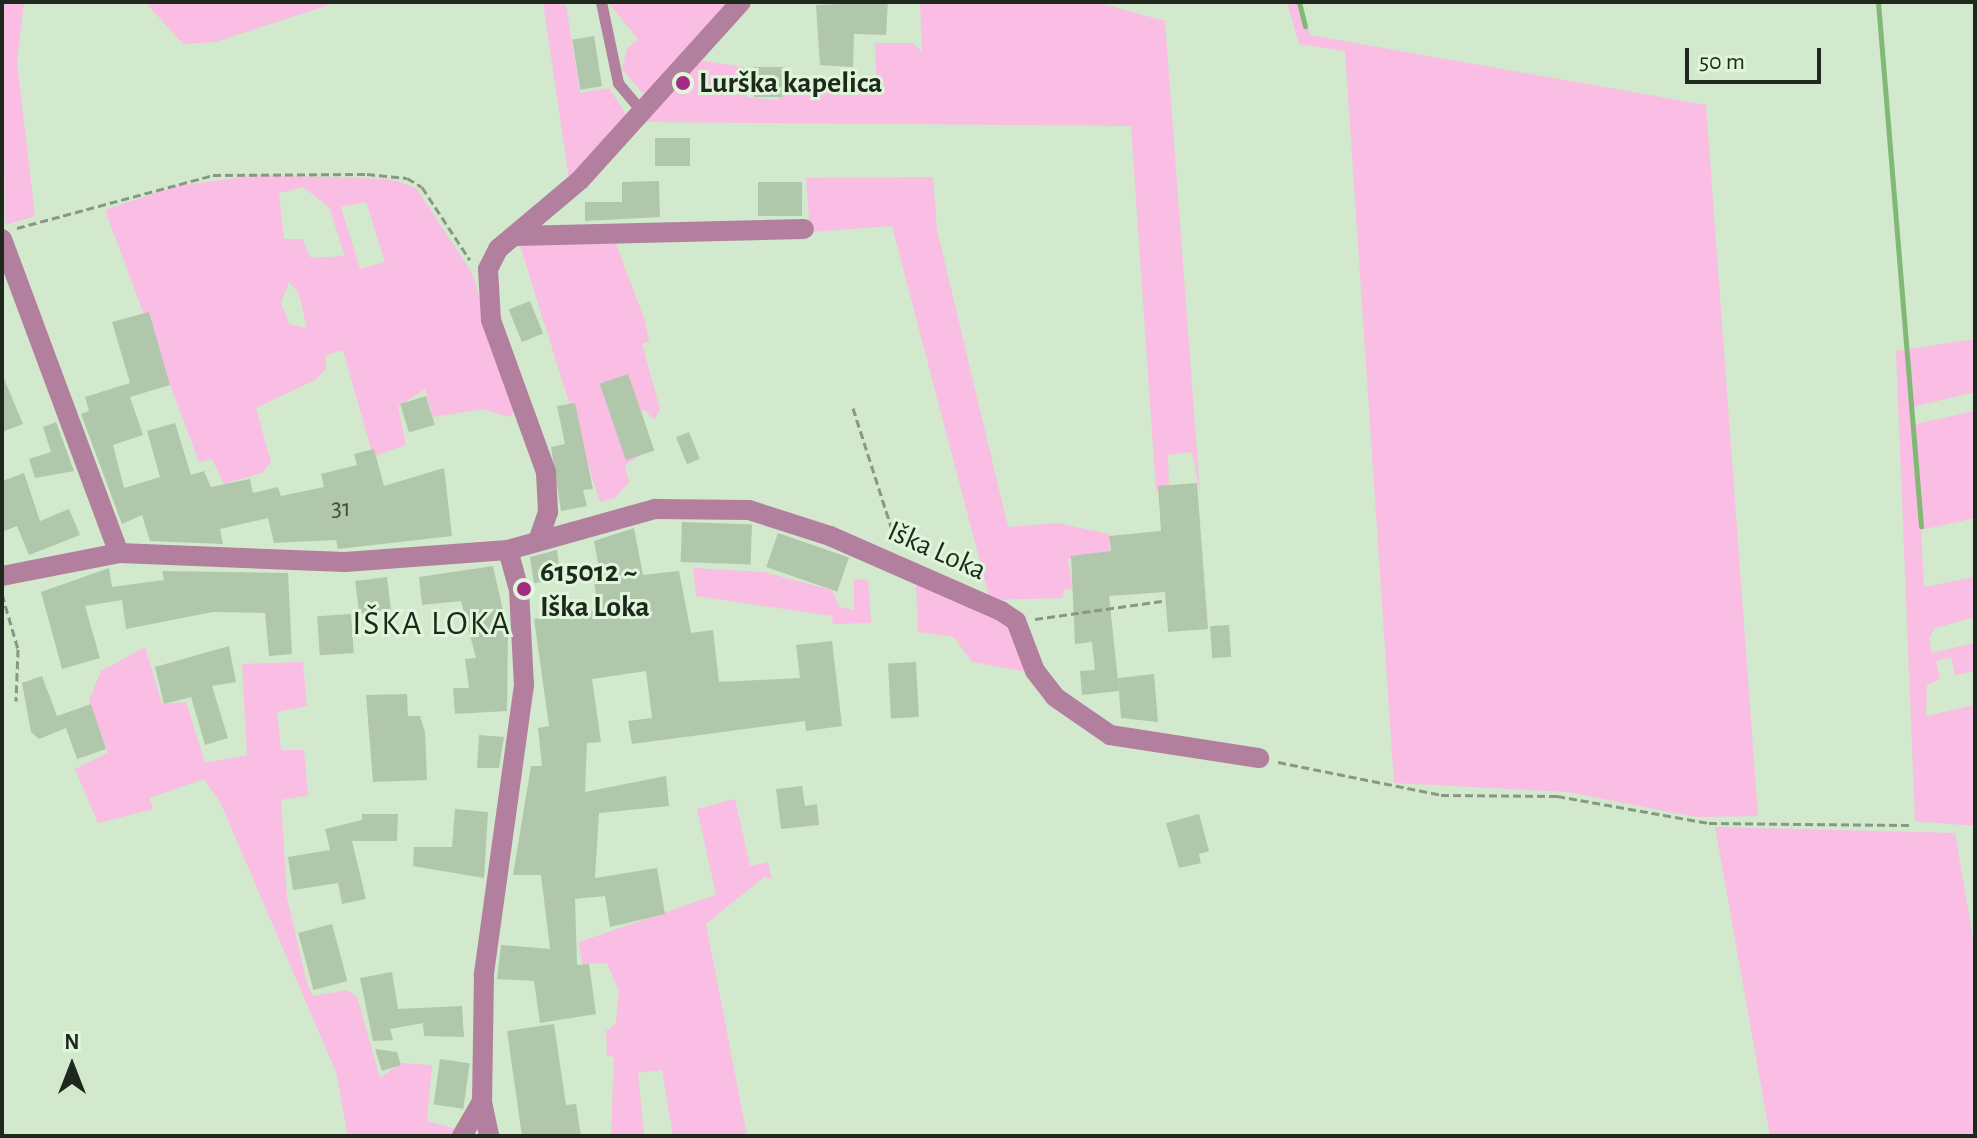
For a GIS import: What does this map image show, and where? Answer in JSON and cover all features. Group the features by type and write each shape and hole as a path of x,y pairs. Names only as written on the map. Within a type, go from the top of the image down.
{"street":[{"path":"538,541 548,512 546,472 491,320 488,269 516,236 643,113 741,2"},
{"path":"516,236 804,229"},
{"path":"2,239 119,553 2,576"},
{"name":"Iška Loka","path":"119,553 345,562 508,550 655,509 749,510 888,563 1016,621"},
{"path":"489,1136 482,1102 484,975 524,685 519,590 508,550"},
{"path":"1016,621 1035,671 1085,721 1137,743 1259,758"},
{"path":"462,1136 482,1102"}],"lane":[{"path":"601,2 618,83 643,113"}],"path":[{"path":"2,232 213,175 367,174 407,178 422,187 461,256 488,269"},
{"path":"853,408 897,544 888,563"},
{"path":"2,594 18,649 16,701"},
{"path":"1016,621 1162,601"},
{"path":"1259,758 1441,795 1557,796 1709,823 1909,825"}],"shaded area":[{"path":"2,2 24,2 17,62 35,216 5,225"},
{"path":"145,2 338,2 215,42 183,44"},
{"path":"543,2 566,5 580,93 609,88 627,116 569,179"},
{"path":"608,2 731,2 646,97 622,69 627,49 638,39"},
{"path":"920,2 1096,2 1165,21 1200,493 1192,452 1168,455 1169,492 1156,491 1131,126 643,122 698,60 744,67 747,97 778,100 781,84 852,82 854,94 877,93 875,43 913,43 922,52"},
{"path":"1287,2 1302,2 1310,35 1706,105 1758,816 1696,817 1567,792 1394,783 1345,51 1299,44"},
{"path":"257,175 390,179 416,188 472,273 514,411 509,417 483,409 433,417 425,389 398,407 406,445 373,456 343,350 326,355 326,369 315,380 256,408 271,462 262,473 224,484 212,459 199,462 105,210 176,186","holes":["303,187 329,207 345,256 311,258 302,239 284,239 279,193","366,202 385,262 360,269 341,207","289,282 299,294 307,328 289,324 281,303"]},
{"path":"933,177 937,230 1008,527 1058,523 1109,534 1109,555 1068,559 1073,590 1064,589 1063,598 990,600 892,226 810,232 806,178"},
{"path":"519,242 616,244 645,321 649,341 642,344 660,409 654,420 645,410 629,414 639,456 625,465 629,482 615,498 600,502"},
{"path":"1975,339 1975,392 1912,407 1916,424 1975,411 1975,518 1921,530 1924,587 1975,577 1975,617 1935,628 1929,638 1932,653 1975,643 1975,671 1955,675 1951,657 1936,661 1940,679 1927,685 1926,716 1975,705 1975,826 1915,821 1896,351"},
{"path":"693,568 763,572 832,590 839,607 854,610 854,579 868,580 871,623 833,624 832,616 696,596"},
{"path":"916,583 1005,622 1027,672 972,662 954,637 918,632"},
{"path":"145,647 162,704 186,702 205,763 247,755 242,664 303,662 307,706 277,712 281,750 304,750 308,795 281,800 287,898 307,983 313,996 347,990 357,997 380,1078 400,1063 432,1065 427,1121 456,1129 453,1136 348,1136 336,1072 220,802 204,779 149,798 153,809 98,823 75,769 108,753 89,701 101,671"},
{"path":"735,799 750,866 768,862 772,879 764,877 706,924 747,1136 673,1136 662,1070 638,1073 644,1136 611,1136 614,1057 607,1056 606,1031 616,1024 619,991 607,963 582,964 579,942 716,895 697,809"},
{"path":"1715,827 1955,833 1975,951 1975,1136 1770,1136"}],"building":[{"path":"888,2 886,35 854,34 853,67 820,65 816,5"},
{"path":"594,36 602,86 580,90 572,39"},
{"path":"754,67 783,67 783,97 754,97"},
{"path":"655,138 690,138 690,166 655,166"},
{"path":"659,181 660,217 585,221 585,202 622,202 622,182"},
{"path":"758,182 802,182 802,216 758,216"},
{"path":"530,301 543,333 522,342 509,310"},
{"path":"149,312 170,385 130,397 143,435 113,445 124,488 160,477 147,431 175,423 191,475 204,471 211,487 250,479 253,493 278,487 281,496 324,487 321,474 357,465 354,454 374,449 384,486 444,468 452,536 338,549 336,540 274,543 268,518 220,529 223,544 150,541 142,515 122,524 81,414 89,411 85,397 130,383 112,322"},
{"path":"2,374 23,424 2,432"},
{"path":"628,374 654,451 626,460 600,384"},
{"path":"426,396 435,425 409,433 400,404"},
{"path":"575,403 593,489 583,490 587,506 561,511 551,447 565,444 557,406"},
{"path":"56,422 74,471 35,478 29,459 51,452 43,427"},
{"path":"689,432 700,459 687,464 676,437"},
{"path":"24,473 40,521 69,509 80,535 29,555 17,526 2,532 2,481"},
{"path":"1197,483 1208,629 1168,632 1165,592 1109,596 1119,691 1082,695 1080,671 1095,670 1092,642 1075,644 1071,556 1111,551 1109,536 1161,531 1158,486"},
{"path":"682,522 752,524 751,564 681,562"},
{"path":"634,528 643,575 679,571 691,633 713,630 719,682 800,678 796,645 832,641 842,726 806,731 805,721 632,744 628,721 652,718 646,671 592,679 601,742 587,743 585,792 666,776 669,806 599,813 595,878 657,868 665,914 610,927 605,896 575,899 577,965 589,964 596,1014 540,1023 534,981 497,979 501,945 550,949 541,875 513,875 531,766 542,766 538,728 549,726 534,619 598,610 594,580 601,579 594,541"},
{"path":"778,533 849,557 837,591 766,567"},
{"path":"557,550 561,580 534,583 530,557"},
{"path":"493,566 508,633 507,711 455,714 453,688 469,688 465,659 476,658 461,601 422,605 419,577"},
{"path":"109,568 112,587 164,580 162,571 288,573 292,654 269,656 265,613 213,612 126,629 122,600 85,606 100,658 62,669 41,592"},
{"path":"387,577 391,610 359,614 355,581"},
{"path":"351,614 354,653 320,655 317,616"},
{"path":"1229,625 1231,657 1212,658 1210,626"},
{"path":"229,646 236,682 212,686 228,738 205,745 191,697 164,704 155,667"},
{"path":"916,662 919,717 891,718 888,663"},
{"path":"1154,674 1158,722 1121,718 1118,678"},
{"path":"42,676 57,716 91,704 106,749 77,759 66,728 39,739 31,732 22,683"},
{"path":"407,694 408,716 420,716 425,732 427,780 373,782 366,695"},
{"path":"479,735 504,737 499,768 477,768"},
{"path":"802,786 805,806 817,804 819,825 781,829 776,789"},
{"path":"455,809 488,812 484,878 413,866 414,847 452,847"},
{"path":"362,814 398,814 397,841 352,841 366,899 342,904 338,883 293,890 288,857 330,850 325,829 362,820"},
{"path":"1199,814 1209,851 1199,854 1201,863 1179,868 1166,823"},
{"path":"332,924 347,981 313,990 298,933"},
{"path":"392,972 398,1009 462,1006 464,1037 424,1036 423,1023 390,1029 393,1040 373,1041 360,978"},
{"path":"554,1024 566,1105 576,1104 581,1136 522,1136 507,1031"},
{"path":"375,1049 397,1052 401,1065 382,1071"},
{"path":"440,1059 470,1063 463,1109 434,1105"}],"waterway":[{"path":"1299,2 1305,26"},
{"path":"1878,2 1921,526"}],"place":[{"name":"Lurška kapelica","path":"683,83"},
{"name":"615012 ~ Iška Loka","path":"524,589"}],"district":[{"name":"IŠKA LOKA","path":"432,625"}]}
